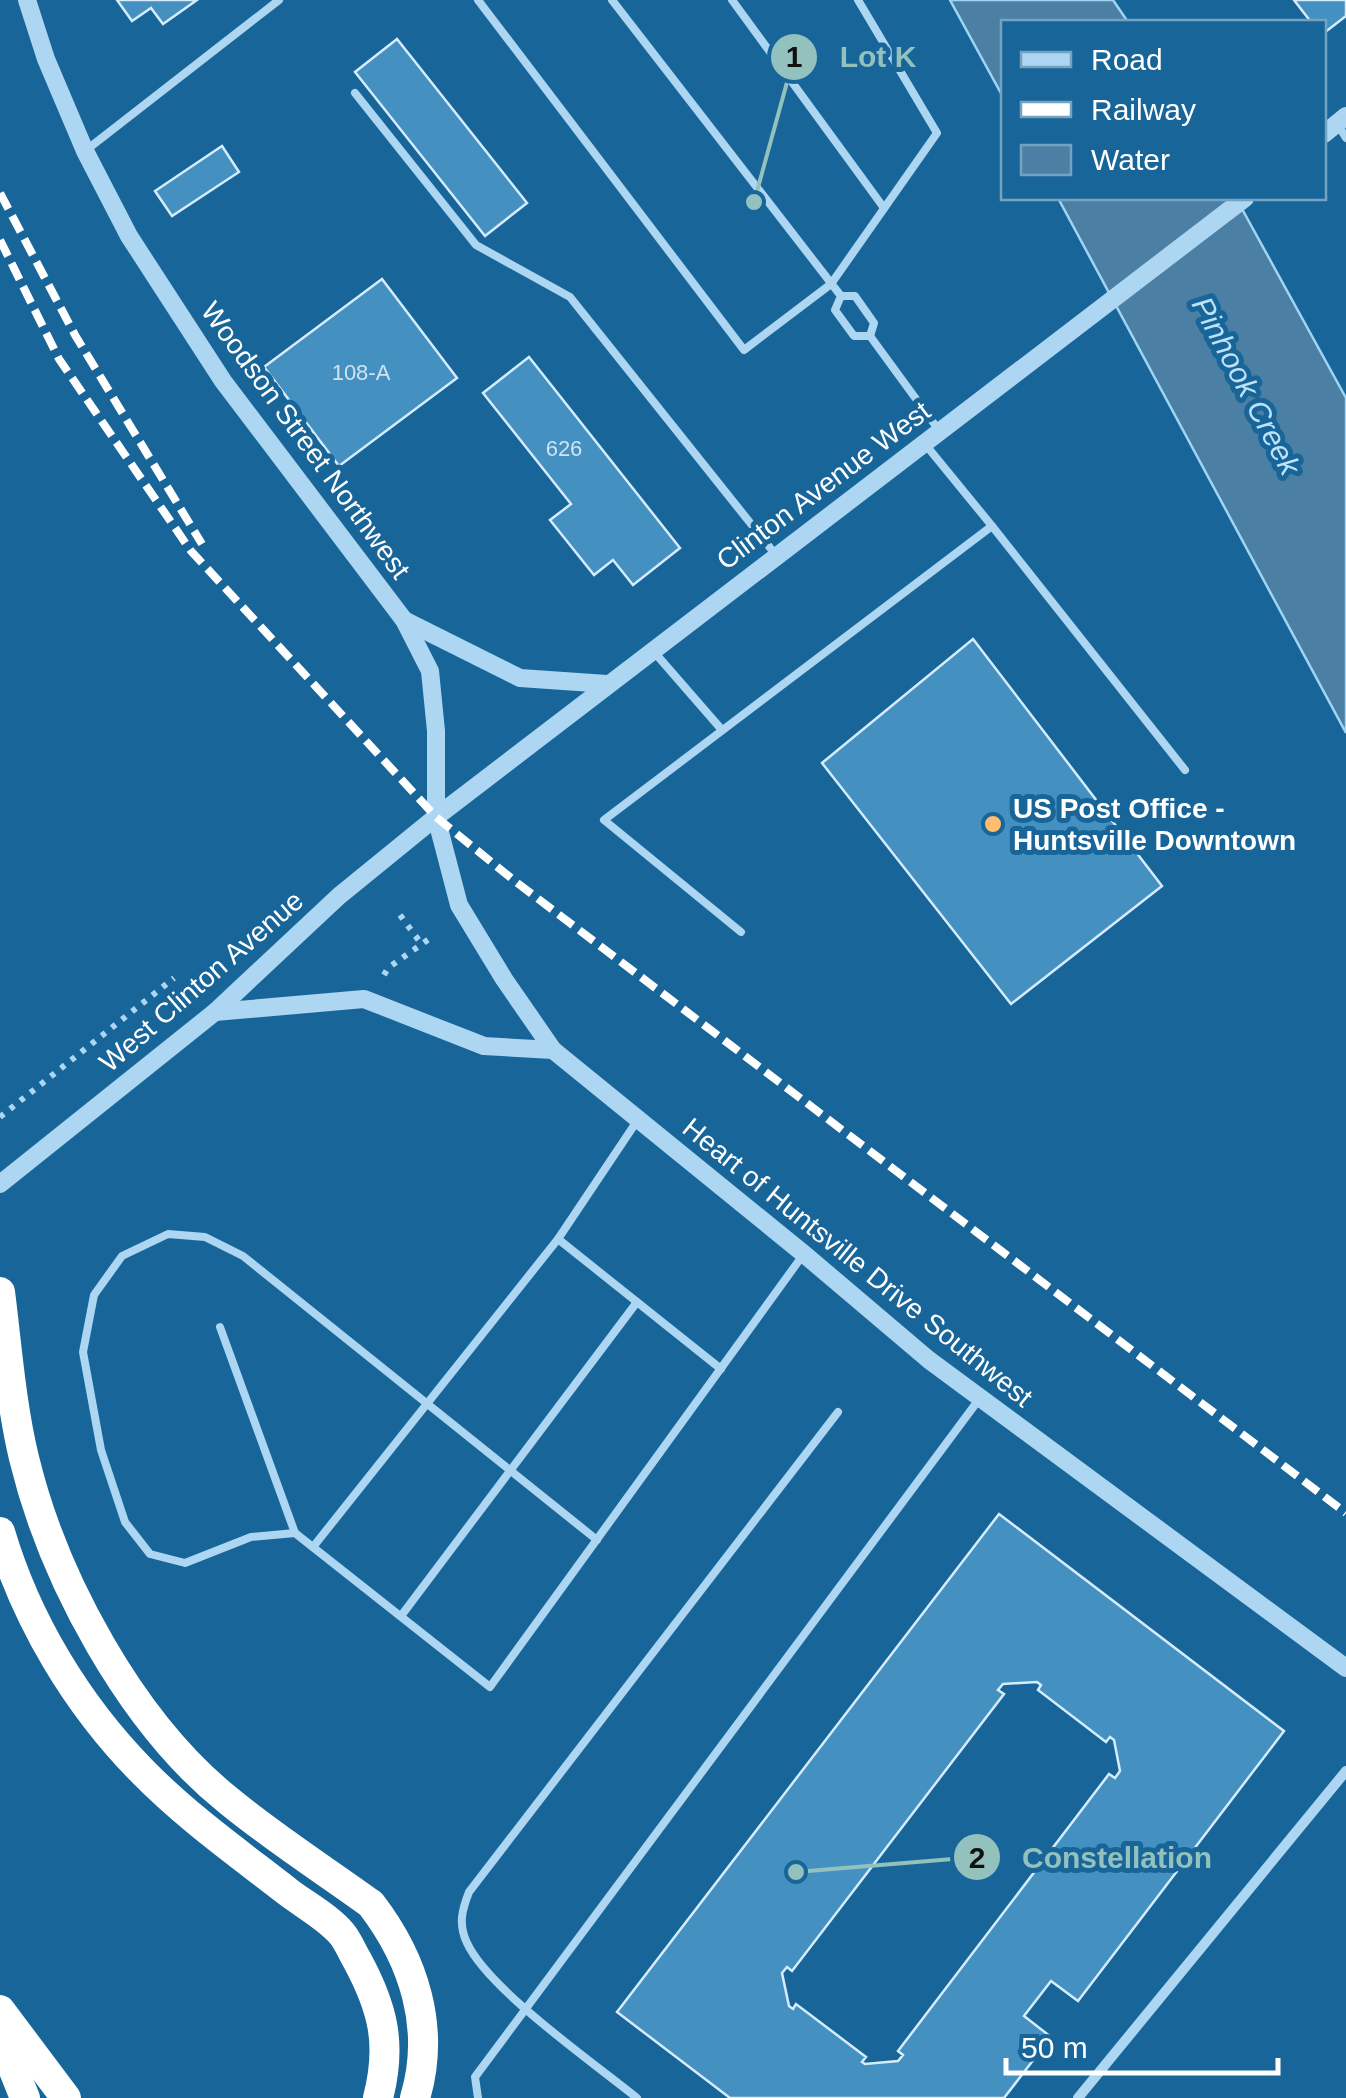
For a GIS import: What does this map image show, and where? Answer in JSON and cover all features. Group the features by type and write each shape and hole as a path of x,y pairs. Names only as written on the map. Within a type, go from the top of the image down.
{"highway":[{"path":"0,1292 24,1459 50,1540 75,1599 106,1654 182,1755 226,1800 372,1904 388,1926 402,1950 420,2003 423,2060 415,2098"},
{"path":"0,1532 18,1583 46,1641 113,1740 204,1828 341,1933 376,1995 383,2022 386,2050 378,2098"},
{"path":"0,2010 66,2098"},
{"path":"0,2036 25,2098"}],"street":[{"name":"Woodson Street Northwest","path":"27,0 46,59 85,151 129,236 222,381 404,620 430,671 436,731 436,817"},
{"name":"Clinton Avenue West","path":"436,817 1242,200"},
{"path":"404,620 520,678 608,684"},
{"name":"West Clinton Avenue","path":"0,1184 216,1012 339,896 436,817"},
{"name":"Heart of Huntsville Drive Southwest","path":"436,817 459,905 554,1050 929,1360 1346,1668"},
{"path":"216,1012 364,999 484,1046 554,1050"},
{"path":"1078,2098 1346,1770"}],"lane":[{"path":"85,151 279,0"},
{"path":"478,0 744,350 831,284 937,132 858,0"},
{"path":"612,0 841,296"},
{"path":"732,0 884,208"},
{"path":"355,93 476,245 570,298 775,554"},
{"path":"841,296 835,310 854,336 870,336"},
{"path":"841,296 855,296 874,323 870,336 992,526 1185,770"},
{"path":"741,932 604,820 992,526"},
{"path":"652,650 722,730"},
{"path":"313,1547 558,1239 637,1121"},
{"path":"295,1532 251,1537 185,1563 150,1554 126,1522 100,1450 84,1352 94,1294 122,1256 168,1234 206,1237 243,1256 597,1540"},
{"path":"558,1239 721,1369"},
{"path":"220,1327 295,1532 490,1686 804,1254"},
{"path":"401,1616 637,1302"},
{"path":"478,2098 475,2077 980,1398"},
{"path":"638,2098 527,2009 479,1963 466,1941 460,1915 469,1892 838,1412"}],"path":[{"path":"400,915 420,943"},
{"path":"384,975 429,939"},
{"path":"0,1117 174,978"}],"water":[{"path":"950,0 1113,0 1127,20 1001,20 1001,93"},
{"name":"Pinhook Creek","path":"1059,200 1237,200 1346,398 1346,733"}],"building":[{"path":"117,0 197,0 163,24 151,8 132,21"},
{"path":"1294,0 1346,0 1346,16 1326,31 1326,20 1309,20"},
{"path":"397,39 527,203 485,236 355,72"},
{"path":"222,146 239,172 172,216 155,191"},
{"path":"382,279 457,378 339,466 264,367"},
{"path":"529,357 680,548 633,585 613,560 594,575 550,520 571,504 483,393"},
{"name":"US Post Office - Huntsville Downtown","path":"973,639 1162,886 1011,1004 822,763"},
{"path":"999,1514 1284,1731 1078,2001 1051,1981 1024,2016 1051,2037 1004,2098 730,2098 617,2012","holes":["1003,1684 1041,1685 1038,1690 1106,1742 1110,1737 1114,1740 1120,1771 1115,1778 1109,1774 898,2051 903,2055 898,2061 865,2064 862,2062 866,2057 796,2004 793,2009 789,2006 782,1973 787,1967 792,1971 1004,1694 998,1690"]}],"railway":[{"path":"0,193 75,335 202,544"},
{"path":"0,240 59,359 191,551 436,817 516,882 1346,1513"}],"place":[{"name":"Lot K","path":"754,202"},
{"name":"US Post Office - Huntsville Downtown","path":"993,824"},
{"name":"Constellation","path":"796,1872"}]}
